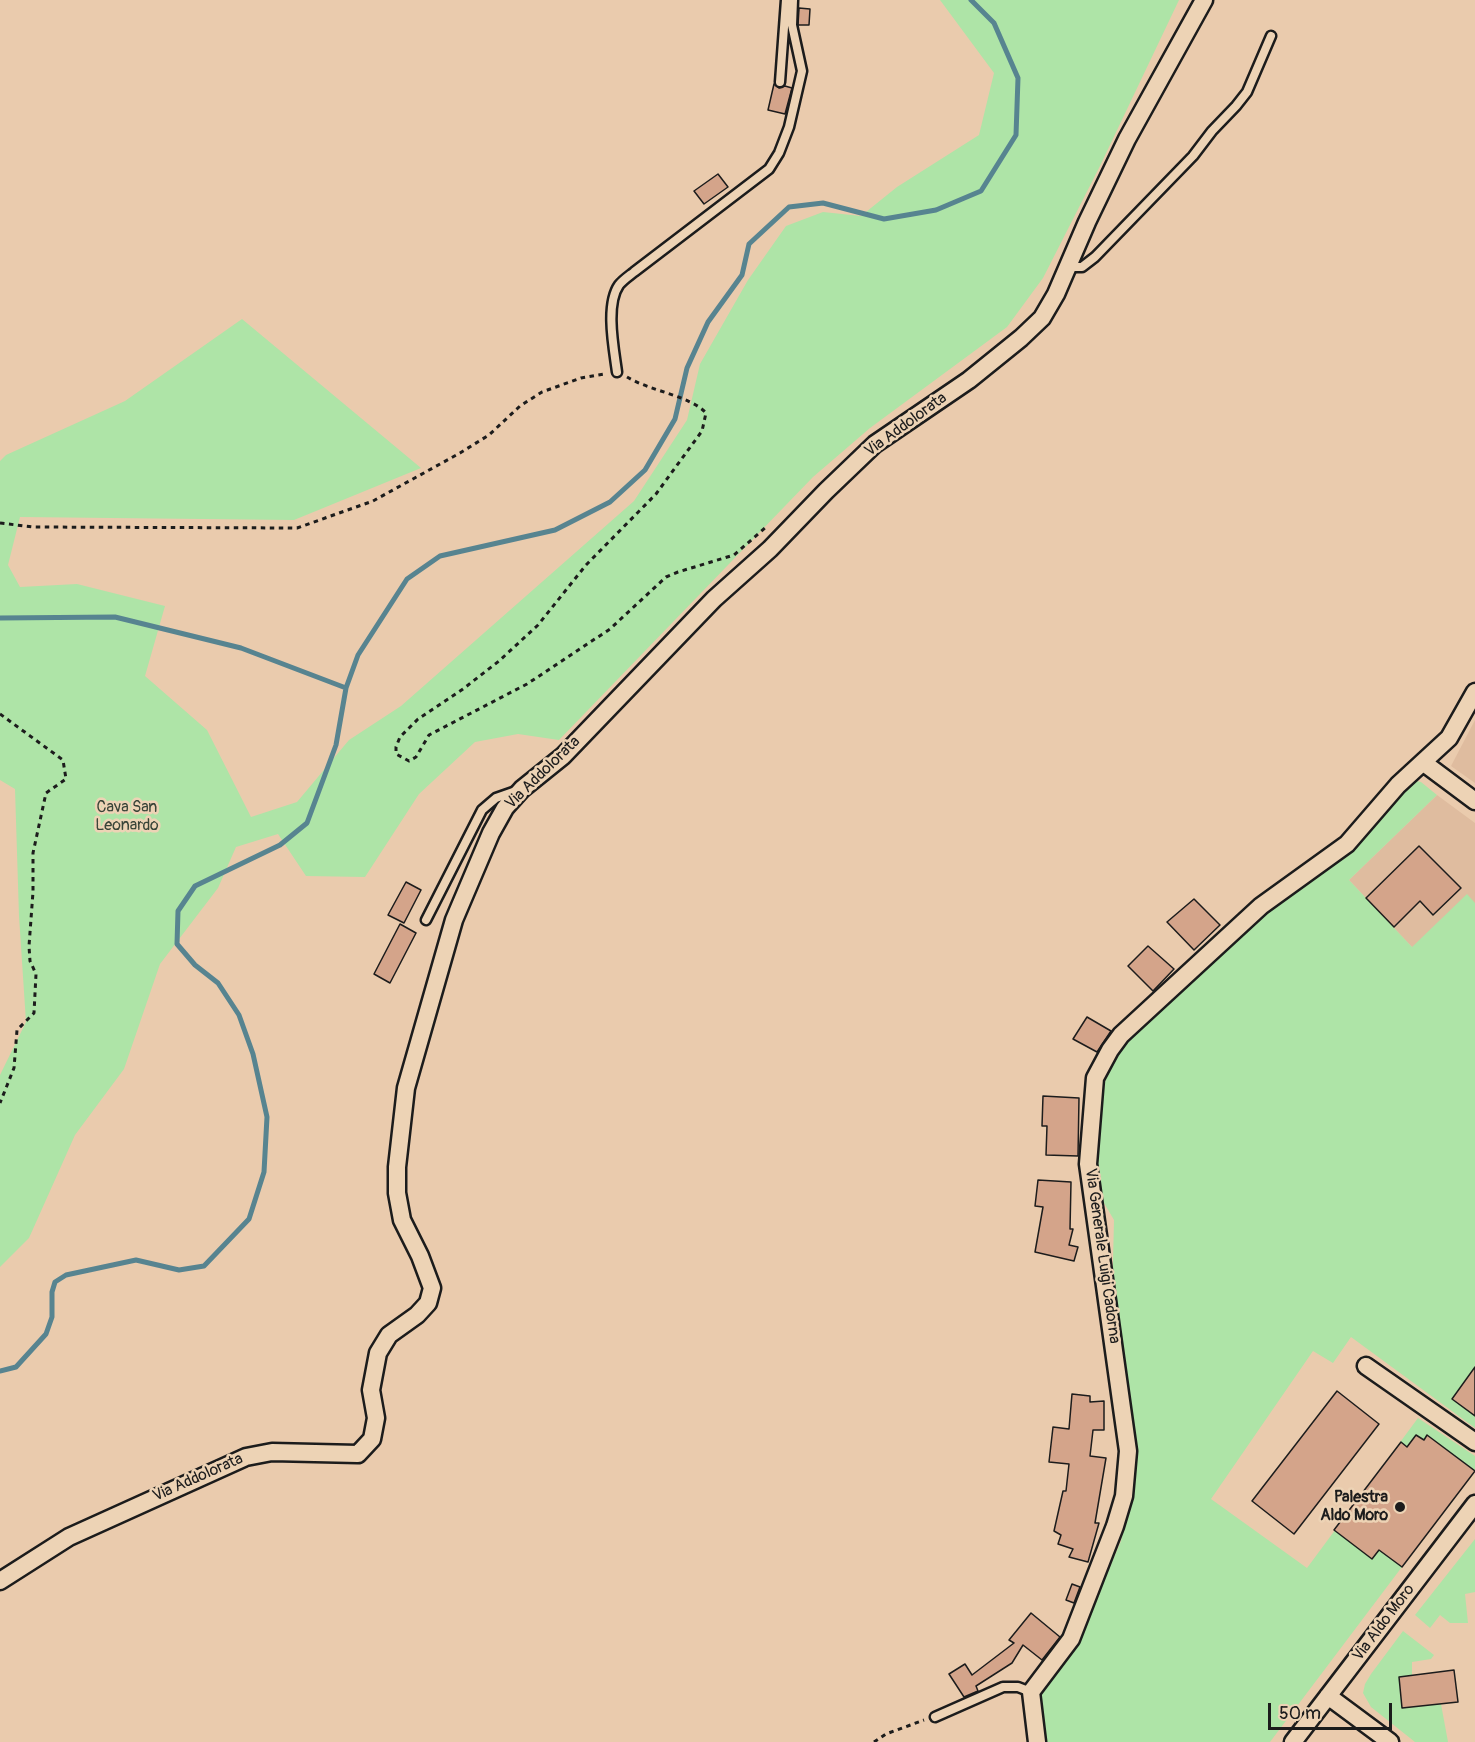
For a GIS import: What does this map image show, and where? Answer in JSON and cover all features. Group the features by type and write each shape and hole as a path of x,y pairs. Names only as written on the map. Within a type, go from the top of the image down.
{"street":[{"name":"Via Addolorata","path":"0,1581 69,1537 246,1457 272,1452 358,1454 372,1439 376,1418 371,1390 378,1353 389,1335 417,1315 428,1303 432,1288 420,1256 402,1220 397,1193 397,1167 406,1088 454,920 491,833 505,808 522,789 563,756 714,599 770,549 826,490 875,444 969,380 1042,318 1069,267 1087,222 1127,139 1204,0"},
{"name":"Via Generale Luigi Cadorna","path":"1031,1692 1071,1639 1115,1526 1124,1496 1128,1451 1088,1164 1095,1078 1121,1035 1261,906 1347,844 1398,784 1424,763 1449,738 1475,692"},
{"path":"1424,763 1475,801"},
{"path":"1366,1366 1475,1442"},
{"name":"Via Aldo Moro","path":"1293,1742 1475,1504"},
{"path":"1031,1692 1037,1742"},
{"path":"1329,1696 1390,1742"}],"lane":[{"path":"780,82 786,0"},
{"path":"617,372 613,336 613,306 618,287 634,272 769,169 779,153 789,127 802,70 792,25 793,0"},
{"path":"1069,267 1082,267 1095,257 1193,156 1247,92 1271,36"},
{"path":"426,920 482,810 495,798 522,789"},
{"path":"935,1717 1003,1687 1018,1687 1031,1692"}],"path":[{"path":"0,523 33,526 297,528 373,501 489,435 520,406 542,392 581,378 617,372 641,386 698,404 706,413 702,431 656,494 586,565 538,625 499,661 463,689 418,719 400,737 396,754 409,761 416,757 429,735 537,678 610,629 666,577 734,555 766,528"},
{"path":"0,714 63,760 66,779 46,793 33,853 29,946 30,961 36,974 34,1012 16,1030 14,1068 0,1103"},
{"path":"874,1742 886,1734 935,1717"}],"shaded area":[{"path":"1475,720 1475,783 1451,766"},
{"path":"1437,795 1475,823 1475,941 1439,976 1349,880"}],"green space":[{"name":"Cava San Leonardo","path":"940,0 1179,0 1099,168 1043,278 1007,327 870,428 813,477 559,740 518,734 475,742 419,794 365,877 306,876 278,834 236,847 218,888 160,964 124,1069 75,1135 29,1238 0,1267 0,1075 26,1022 19,916 15,789 0,780 0,461 6,455 125,401 242,319 421,468 294,520 20,517 8,565 20,587 77,584 165,606 145,676 207,730 251,817 297,802 349,740 401,706 634,501 687,420 700,364 748,280 786,226 823,212 861,216 897,187 979,135 994,73"},
{"path":"1412,780 1421,782 1437,795 1349,880 1412,947 1467,894 1475,903 1475,1428 1351,1337 1333,1363 1313,1351 1211,1499 1307,1568 1418,1418 1475,1456 1475,1470 1270,1742 1043,1742 1039,1700 1043,1685 1081,1634 1121,1541 1135,1468 1127,1388 1112,1302 1114,1220 1101,1198 1095,1144 1107,1070 1125,1039"},
{"path":"1475,1539 1475,1592 1465,1594 1468,1623 1450,1623 1440,1615 1430,1628 1415,1615"},
{"path":"1403,1631 1434,1655 1431,1659 1412,1662 1412,1676 1402,1708 1425,1706 1435,1695 1436,1704 1441,1704 1448,1742 1415,1742 1371,1707 1363,1693 1371,1674"}],"building":[{"path":"799,8 810,9 809,25 798,25"},
{"path":"774,84 779,88 785,86 792,88 785,114 768,110"},
{"path":"718,174 728,187 704,204 694,191"},
{"path":"1419,846 1461,888 1433,915 1420,901 1394,927 1366,898"},
{"path":"406,882 421,890 404,923 388,915"},
{"path":"1194,899 1220,925 1194,950 1167,922"},
{"path":"400,924 416,933 390,983 374,974"},
{"path":"1148,946 1174,969 1153,991 1128,966"},
{"path":"1087,1017 1111,1031 1097,1052 1073,1039"},
{"path":"1043,1096 1079,1098 1078,1156 1046,1155 1047,1126 1042,1126"},
{"path":"1038,1180 1071,1182 1070,1229 1073,1229 1069,1245 1078,1247 1074,1261 1035,1252 1043,1207 1035,1206"},
{"path":"1475,1367 1475,1416 1452,1399"},
{"path":"1337,1391 1379,1424 1294,1534 1252,1501"},
{"path":"1072,1394 1090,1396 1090,1402 1104,1401 1104,1430 1093,1430 1090,1456 1106,1458 1095,1523 1099,1523 1088,1562 1069,1557 1073,1549 1058,1544 1061,1535 1054,1531 1063,1491 1066,1491 1069,1464 1049,1462 1053,1427 1069,1429"},
{"name":"Palestra Aldo Moro","path":"1416,1435 1424,1440 1427,1435 1475,1471 1402,1567 1379,1550 1372,1559 1334,1530 1401,1442 1407,1447"},
{"path":"1072,1584 1080,1587 1074,1603 1066,1600"},
{"path":"1031,1613 1060,1637 1042,1660 1023,1645 1012,1663 976,1686 978,1691 964,1697 949,1674 965,1664 972,1675 1014,1643 1009,1640"},
{"path":"1454,1670 1458,1702 1402,1708 1399,1677"}],"waterway":[{"name":"Cava San Leonardo","path":"0,1371 16,1367 46,1334 52,1317 52,1292 55,1282 66,1275 136,1260 179,1270 204,1266 249,1219 264,1172 267,1117 253,1054 239,1015 218,983 195,965 177,944 178,911 195,886 280,845 307,823 336,745 346,688 358,655 407,579 440,556 555,530 610,502 645,470 675,419 687,368 708,322 742,275 749,244 789,207 823,203 884,219 936,210 981,191 1016,135 1018,78 994,23 971,0"},
{"path":"0,618 115,617 241,648 346,688"}],"place":[{"name":"Palestra Aldo Moro","path":"1400,1507"}]}
